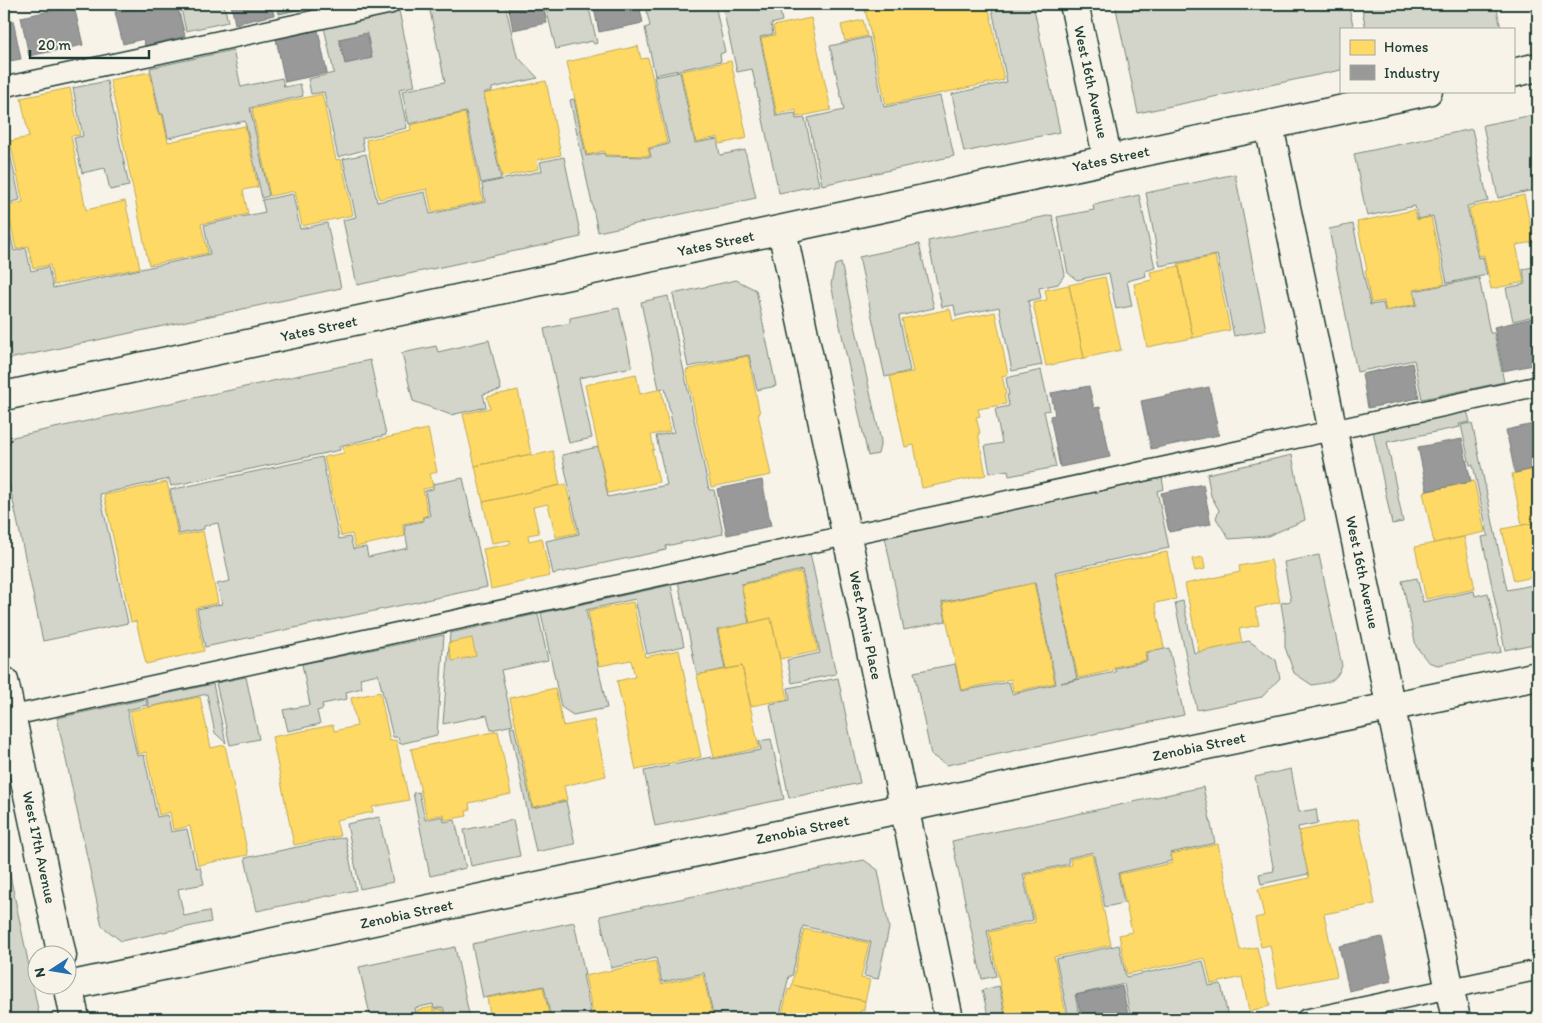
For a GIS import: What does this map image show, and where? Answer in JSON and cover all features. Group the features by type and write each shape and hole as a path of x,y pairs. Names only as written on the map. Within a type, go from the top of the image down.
{"street":[{"name":"West 16th Avenue","path":"1074,4 1108,160"},
{"path":"1514,73 1538,67"},
{"name":"Yates Street","path":"4,396 1423,92"},
{"name":"West 16th Avenue","path":"1269,126 1456,1019"},
{"name":"West Annie Place","path":"782,230 949,1019"},
{"name":"Zenobia Street","path":"78,983 1538,676"},
{"name":"West 17th Avenue","path":"4,680 60,946"},
{"path":"70,996 75,1019"}],"lane":[{"path":"4,87 390,4"},
{"path":"11,716 1538,386"},
{"path":"1306,1019 1538,970"}],"shaded area":[{"path":"180,4 224,4 228,22 186,31"},
{"path":"277,4 325,4 279,14"},
{"path":"441,4 505,4 517,56 538,78 492,88 492,91 483,93 501,179 481,183 466,112 409,124 402,91 445,82 429,6"},
{"path":"545,4 588,4 597,43 594,44 592,41 556,49"},
{"path":"645,4 715,4 725,52 720,54 721,61 655,75 645,28 650,26"},
{"path":"722,4 813,4 780,11 782,21 771,24 773,34 760,37 776,116 795,113 796,119 805,118 819,185 779,193 752,69 737,72"},
{"path":"991,4 1033,4 1060,132 964,152 952,94 1007,82"},
{"path":"1115,4 1348,4 1354,28 1340,28 1340,70 1138,113"},
{"path":"1361,4 1496,4 1501,28 1366,28"},
{"path":"399,11 415,86 399,89 407,128 362,138 364,150 338,157 324,92 311,94 308,79 334,73 324,27"},
{"path":"869,37 884,107 940,96 954,156 822,185 808,118 844,110 830,46"},
{"path":"233,50 241,87 282,78 284,87 300,84 303,96 250,108 269,196 262,198 245,121 168,138 163,114 160,114 150,68"},
{"path":"680,72 695,143 717,139 720,155 745,150 756,198 598,232 570,100 574,99 586,156 604,153 605,156 651,157 649,149 669,144 654,77"},
{"path":"107,81 129,186 110,190 105,168 82,173 74,138 83,136 73,88"},
{"path":"1538,114 1538,189 1498,198 1483,125"},
{"path":"1472,129 1488,201 1467,206 1478,258 1483,257 1487,275 1447,283 1433,216 1418,219 1415,206 1367,216 1354,154"},
{"path":"8,144 20,200 4,204 4,145"},
{"path":"366,154 377,202 425,192 430,214 485,202 482,184 542,171 540,162 564,157 581,237 357,285 343,220 356,217 343,159"},
{"path":"1235,174 1266,330 1234,336 1217,255 1160,266 1146,193"},
{"path":"293,194 300,229 327,223 341,288 4,360 4,204 14,251 26,248 31,271 48,267 53,288 210,254 204,225 265,212 262,200"},
{"path":"1139,195 1155,268 1145,271 1146,276 1127,281 1132,306 1116,309 1109,273 1077,280 1068,273 1057,217 1094,210 1093,205"},
{"path":"1052,215 1065,274 1058,284 1039,288 1041,298 1028,301 1042,365 1012,371 999,307 956,316 954,305 942,307 928,241"},
{"path":"1353,224 1370,305 1383,303 1385,311 1417,305 1414,291 1479,278 1490,333 1494,333 1504,382 1422,399 1414,360 1357,372 1329,229"},
{"path":"919,244 934,308 899,316 910,371 885,377 859,257"},
{"path":"841,263 881,441 878,454 868,456 831,284 835,265"},
{"path":"1538,266 1538,337 1534,316 1513,321 1506,288 1525,284 1523,269"},
{"path":"736,280 756,290 776,386 757,390 749,355 688,367 673,294"},
{"path":"668,296 709,490 714,490 723,534 666,546 666,550 553,574 546,541 579,534 562,455 598,447 608,497 667,485 656,436 674,432 665,388 659,389 641,302"},
{"path":"619,308 632,367 579,378 592,438 569,443 544,329 570,323 570,318"},
{"path":"489,340 501,390 483,394 486,407 451,415 413,401 402,353 436,346 438,352"},
{"path":"370,360 386,435 339,446 340,450 171,486 169,479 100,494 128,623 43,641 4,459 4,451 13,437"},
{"path":"1041,370 1050,410 1044,411 1056,467 1009,476 1008,470 990,473 985,446 1002,443 995,409 1009,406 1006,378"},
{"path":"1467,411 1470,422 1459,424 1460,427 1387,442 1403,522 1392,524 1373,431"},
{"path":"1472,423 1507,590 1538,584 1538,643 1505,650 1482,537 1488,536 1473,465 1470,465 1461,425"},
{"path":"1292,455 1305,520 1268,536 1229,539 1216,518 1219,510 1211,496 1207,474"},
{"path":"322,457 339,539 350,537 353,549 366,547 368,557 408,548 404,525 423,521 423,517 430,516 425,491 433,489 433,484 463,478 487,587 205,647 197,609 222,604 217,584 230,581 218,523 204,526 204,529 179,534 170,490"},
{"path":"1162,478 1164,489 1157,491 1169,548 1055,572 1077,679 1061,683 1116,672 1115,668 1147,661 1146,653 1169,648 1184,715 947,765 931,755 914,672 955,664 961,691 1009,682 1012,694 1056,684 1035,583 942,602 946,621 904,630 885,537"},
{"path":"810,553 836,674 792,683 787,660 820,653 802,570 741,584 749,623 717,630 725,669 697,675 678,581"},
{"path":"1319,555 1342,666 1337,676 1331,681 1312,685 1294,673 1285,647 1285,629 1281,603 1291,601 1284,562"},
{"path":"1417,578 1423,602 1474,591 1475,596 1488,593 1501,652 1438,665 1428,662 1416,646 1402,581"},
{"path":"671,585 684,646 647,654 635,599 586,610 607,708 573,715 561,707 541,613"},
{"path":"1183,601 1194,653 1249,641 1276,660 1280,678 1262,697 1197,710 1175,603"},
{"path":"538,614 548,660 501,670 513,725 491,730 487,715 443,724 450,633"},
{"path":"444,635 437,735 400,744 398,737 393,737 378,674 360,678 362,688 346,692 347,699 322,704 323,709 317,711 320,724 288,731 283,710 310,705 302,664"},
{"path":"246,677 259,739 230,745 216,683"},
{"path":"838,678 860,783 789,798 770,704 790,700 788,688"},
{"path":"213,684 226,743 215,733 207,694 149,707 147,698"},
{"path":"146,699 147,705 127,710 137,756 144,755 157,817 168,815 171,832 187,829 196,868 200,867 204,884 178,889 184,916 209,911 211,922 121,941 102,926 57,718"},
{"path":"514,727 532,808 566,801 575,844 536,852 510,728"},
{"path":"771,739 784,799 655,826 644,771 711,757 712,759 761,750 759,741"},
{"path":"1291,769 1299,812 1316,809 1318,823 1298,827 1308,874 1261,884 1259,874 1274,871 1255,777"},
{"path":"1203,787 1215,843 1170,853 1171,861 1118,873 1124,903 1105,907 1093,852 1068,858 1069,864 1023,874 1033,920 987,931 996,976 982,979 952,841"},
{"path":"419,792 425,820 443,816 444,822 455,820 466,868 430,876 413,793"},
{"path":"379,817 393,882 360,889 347,824"},
{"path":"513,820 520,856 471,866 464,830"},
{"path":"345,837 356,890 257,911 245,858"},
{"path":"4,846 28,961 28,996 35,996 40,1019 4,1019"},
{"path":"864,860 878,870 889,928 878,979 864,976 871,942 803,926 792,976 789,976 779,1019 714,1019 704,973 662,982 656,958 611,968 600,916"},
{"path":"574,922 592,1019 551,1019 544,986 483,998 472,944"},
{"path":"1119,945 1126,977 1203,961 1209,986 1221,984 1228,1017 1218,1019 1131,1019 1124,984 1075,995 1080,1019 1069,1019 1056,959"},
{"path":"455,947 470,1019 458,1019 456,1012 445,1014 443,1007 434,1009 433,1004 415,1008 416,1013 385,1019 371,1019 359,967"},
{"path":"999,986 1006,1019 989,1019 982,990"}],"building: Homes":[{"path":"864,4 988,4 1004,80 886,105"},
{"path":"811,18 831,110 797,117 796,110 777,114 761,38 775,35 773,26"},
{"path":"863,20 867,36 845,41 841,25"},
{"path":"638,46 641,59 648,58 667,143 648,148 650,156 605,155 604,151 587,155 567,62"},
{"path":"731,61 747,138 720,144 718,137 696,142 681,71"},
{"path":"150,72 159,115 162,114 168,142 245,126 258,187 243,190 248,214 201,224 208,253 149,265 110,80"},
{"path":"546,81 561,155 537,160 539,169 502,177 484,94"},
{"path":"70,88 80,135 71,136 86,210 125,201 140,268 54,285 50,265 33,268 28,246 16,249 7,206 23,202 10,141 29,137 21,98"},
{"path":"322,94 336,160 341,159 353,215 302,226 295,191 270,196 252,109"},
{"path":"465,113 483,201 432,212 427,189 379,199 366,140 411,130 410,125"},
{"path":"1524,195 1534,242 1516,245 1524,282 1491,289 1484,255 1479,256 1469,208"},
{"path":"1414,210 1417,220 1431,217 1445,284 1413,290 1416,304 1386,311 1384,301 1371,303 1365,270 1367,270 1357,222"},
{"path":"1215,256 1230,330 1193,338 1178,264"},
{"path":"1179,266 1193,338 1147,347 1134,284 1152,280 1150,272"},
{"path":"1105,277 1121,350 1084,358 1069,285"},
{"path":"1069,285 1084,358 1046,366 1033,303 1047,300 1045,290"},
{"path":"950,309 953,321 995,312 1008,374 1002,376 1006,404 978,409 980,416 976,417 986,475 922,488 914,445 905,447 890,376 913,372 902,319"},
{"path":"748,356 771,475 711,487 686,370"},
{"path":"636,374 640,394 661,389 670,431 651,435 654,450 652,450 659,482 608,493 585,385"},
{"path":"518,390 531,454 475,466 463,414 490,408 487,397"},
{"path":"428,429 437,472 430,474 433,487 423,489 428,515 422,517 423,520 402,524 405,536 355,547 352,534 341,536 324,457 344,453 343,447"},
{"path":"553,451 560,485 483,502 475,466"},
{"path":"1538,468 1538,522 1522,525 1512,474"},
{"path":"1474,481 1485,532 1434,543 1423,492"},
{"path":"167,482 178,536 203,531 218,603 195,608 204,651 146,664 136,621 131,622 104,495"},
{"path":"566,484 577,533 556,537 548,504 533,507 539,533 528,535 529,541 542,538 550,576 491,589 483,549 510,544 510,540 492,543 483,502"},
{"path":"1538,522 1538,576 1514,581 1502,529"},
{"path":"1464,537 1475,589 1426,599 1415,547"},
{"path":"1167,552 1176,599 1155,603 1164,648 1145,652 1146,660 1078,678 1056,574"},
{"path":"1203,557 1205,569 1195,571 1192,559"},
{"path":"1271,560 1280,602 1255,608 1259,625 1239,629 1242,643 1199,652 1185,584 1240,572 1239,566"},
{"path":"801,572 818,651 780,659 771,618 750,623 741,585"},
{"path":"1034,583 1055,683 1013,692 1011,679 961,690 943,603"},
{"path":"633,602 645,657 679,650 701,757 636,770 617,681 635,677 631,660 599,666 588,611"},
{"path":"771,618 788,699 751,706 742,666 726,669 718,630"},
{"path":"472,638 476,656 452,661 448,643"},
{"path":"742,666 759,748 714,758 697,675"},
{"path":"555,688 563,726 594,720 606,776 564,786 567,800 533,807 510,698"},
{"path":"380,692 390,741 396,740 409,800 372,807 373,812 336,820 340,836 294,845 272,737 333,725 334,731 357,726 351,698"},
{"path":"200,697 211,748 225,745 248,855 198,865 190,826 173,830 170,812 159,815 146,752 138,754 130,711"},
{"path":"498,731 511,794 469,803 470,810 466,811 467,816 445,820 444,814 427,818 411,749"},
{"path":"1358,819 1375,904 1324,914 1337,976 1278,988 1270,945 1261,947 1255,918 1264,916 1258,889 1309,878 1299,831"},
{"path":"1218,844 1240,950 1257,947 1270,1006 1249,1011 1242,977 1211,984 1205,958 1127,974 1119,935 1132,932 1119,874 1173,863 1171,854"},
{"path":"1092,854 1111,945 1054,957 1067,1019 1007,1019 989,932 1035,922 1025,875 1072,865 1070,859"},
{"path":"804,929 869,943 861,978 870,980 865,1001 792,985"},
{"path":"655,961 661,984 703,975 713,1019 594,1019 585,976"},
{"path":"792,985 865,1001 864,1011 861,1010 858,1019 781,1019 788,989 791,990"},
{"path":"543,987 550,1019 491,1019 487,998"},
{"path":"433,1007 433,1011 442,1009 443,1016 456,1014 457,1019 390,1019 418,1013 417,1010"}],"building: Industry":[{"path":"136,4 177,4 185,36 145,46 143,39 123,44 115,12 137,7"},
{"path":"231,4 271,4 274,15 235,24"},
{"path":"508,4 543,4 547,23 513,30"},
{"path":"593,4 639,4 643,23 599,32"},
{"path":"74,6 83,45 29,56 21,17"},
{"path":"13,20 21,59 4,62 4,22"},
{"path":"318,30 327,73 285,82 276,39"},
{"path":"367,33 372,58 345,64 339,39"},
{"path":"1533,318 1538,343 1538,364 1503,371 1494,327"},
{"path":"1412,363 1419,398 1368,408 1362,374"},
{"path":"1089,386 1094,408 1100,407 1110,457 1060,467 1050,416 1055,415 1051,393"},
{"path":"1209,387 1219,435 1151,449 1141,401"},
{"path":"1538,423 1538,468 1515,473 1506,430"},
{"path":"1462,439 1471,482 1427,491 1418,447"},
{"path":"762,480 771,526 727,535 717,489"},
{"path":"1203,484 1211,524 1169,532 1161,493"},
{"path":"1382,937 1392,981 1349,991 1339,946"},
{"path":"1122,986 1129,1019 1082,1019 1076,995"}]}
